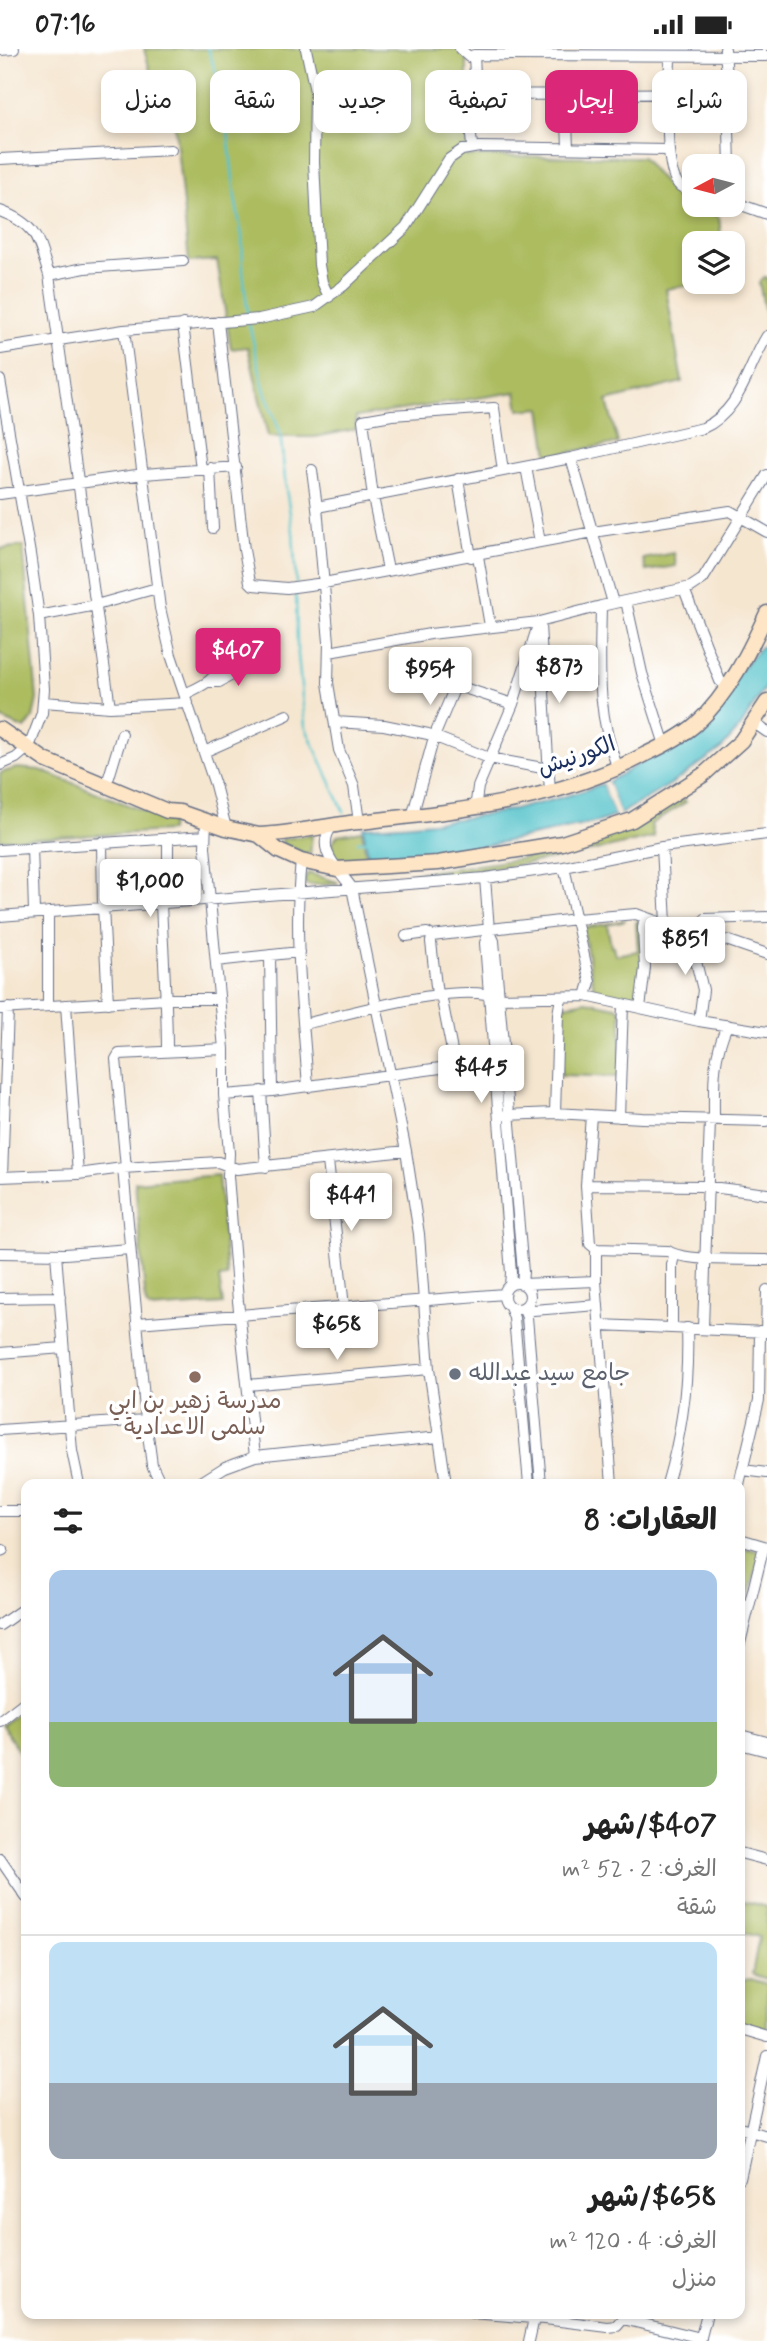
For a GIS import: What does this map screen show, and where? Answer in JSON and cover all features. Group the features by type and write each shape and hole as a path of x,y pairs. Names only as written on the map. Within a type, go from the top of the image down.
{"main road":[{"name":"الكورنيش","path":"259,835 475,809 550,792 618,769 695,725 720,698 763,630 767,613"},
{"path":"29,747 49,751 169,803 206,829 226,828 259,835 279,851 301,861 337,869 409,867 562,843 622,824 655,807 735,748 767,702"},
{"path":"0,729 57,765 166,811 180,812"}],"street":[{"path":"0,50 15,49"},
{"path":"306,49 314,80 316,103 314,162 318,254 322,282 329,297"},
{"path":"460,49 468,57 670,57 725,53 767,56"},
{"path":"474,55 475,70"},
{"path":"670,57 670,70"},
{"path":"471,133 472,147"},
{"path":"567,133 568,148"},
{"path":"669,133 671,171 682,186"},
{"path":"730,133 730,154"},
{"path":"0,349 60,338 183,324 258,319 303,311 329,297 406,227 449,159 472,147 668,150"},
{"path":"0,159 171,150"},
{"path":"746,207 767,214"},
{"path":"0,211 12,216 38,237 50,275 110,707"},
{"path":"50,275 85,268 183,261"},
{"path":"218,322 244,550 250,582 258,587 287,589 593,532 730,511 767,532"},
{"path":"183,324 213,528"},
{"path":"124,330 157,589 171,655 226,828"},
{"path":"317,507 571,458 687,433 716,422 738,396 762,353 767,336"},
{"path":"0,380 39,616 43,702 38,727 29,747 16,758 0,765"},
{"path":"388,571 373,497 363,420 470,408 494,408 503,471"},
{"path":"571,458 613,603"},
{"path":"0,494 144,474 236,467"},
{"path":"526,467 540,542"},
{"path":"312,470 324,583 329,652 328,683 339,750 354,786 359,822"},
{"path":"329,652 430,634 539,622 698,584 767,475"},
{"path":"458,479 490,626"},
{"path":"39,616 157,589"},
{"path":"684,589 720,681 727,685"},
{"path":"626,601 642,673 664,745"},
{"path":"601,606 600,693 607,740 618,769"},
{"path":"475,809 478,787 513,704 539,622"},
{"path":"539,622 550,792"},
{"path":"43,702 110,707 186,699 208,682 224,664 258,642"},
{"path":"208,682 219,682 260,660"},
{"path":"412,817 434,737 453,691 457,688 513,704"},
{"path":"204,752 287,716"},
{"path":"335,722 384,725 428,734 489,758 548,769"},
{"path":"754,723 767,732"},
{"path":"109,777 122,734"},
{"path":"333,825 328,831 326,848 331,863 352,888 406,1151 419,1234 429,1369 445,1479"},
{"path":"0,850 168,838 206,829 224,1049 228,1177 256,1456"},
{"path":"0,916 485,878 564,867 662,846 767,834"},
{"path":"167,1051 165,902 168,838"},
{"path":"102,842 108,1003"},
{"path":"662,846 666,923"},
{"path":"32,847 34,912"},
{"path":"301,861 298,891 299,952 308,1087"},
{"path":"564,867 590,982 586,996"},
{"path":"485,878 489,930 494,941 500,998 522,1284 530,1293 525,1312 541,1479"},
{"path":"48,912 48,1006"},
{"path":"406,936 427,933 432,936 630,914 767,954"},
{"path":"640,1008 645,968 645,917"},
{"path":"705,919 767,918"},
{"path":"489,930 485,943 511,1273 505,1301 514,1318 529,1479"},
{"path":"689,933 704,990 699,1021"},
{"path":"432,936 430,942 439,995 455,1066"},
{"path":"216,961 299,952"},
{"path":"266,1167 270,955"},
{"path":"304,1024 417,997 489,993 500,998 586,996 699,1021 767,1032"},
{"path":"555,1113 558,1014 561,998"},
{"path":"219,999 167,999 4,1009 1,1177 78,1174 218,1162 237,1169 406,1151"},
{"path":"66,1005 78,1174"},
{"path":"620,1117 624,1005"},
{"path":"703,1328 707,1186 715,1063 727,1025"},
{"path":"159,1479 152,1465 146,1420 116,1059 119,1054 224,1049"},
{"path":"224,1095 308,1087 455,1066 505,1065"},
{"path":"497,1116 555,1113 767,1121"},
{"path":"591,1115 586,1185 590,1244 596,1249 667,1251 674,1255 704,1258 767,1260"},
{"path":"328,1161 344,1307"},
{"path":"586,1185 707,1186 767,1194"},
{"path":"0,1254 55,1254 130,1249"},
{"path":"596,1249 596,1281 612,1479"},
{"path":"55,1254 72,1451 78,1479"},
{"path":"672,1328 674,1255"},
{"path":"137,1323 424,1300 507,1290 522,1284 596,1281"},
{"path":"741,1479 763,1401 767,1290"},
{"path":"0,1298 60,1297"},
{"path":"510,1307 525,1312 598,1304"},
{"path":"600,1325 764,1332"},
{"path":"669,1479 677,1451 685,1397 687,1328"},
{"path":"0,1353 63,1348"},
{"path":"248,1385 429,1369"},
{"path":"0,1430 146,1420"},
{"path":"206,1479 225,1467 256,1456 439,1437"},
{"path":"744,1470 767,1473"},
{"path":"0,1511 21,1511"},
{"path":"745,1540 766,1546 745,1624"},
{"path":"0,1625 21,1610"},
{"path":"0,1721 21,1705"},
{"path":"745,1736 766,1741"},
{"path":"745,1743 766,1741"},
{"path":"745,1854 767,1860"},
{"path":"0,1859 21,1890"},
{"path":"745,2030 767,2037"},
{"path":"745,2157 767,2056"},
{"path":"745,2129 767,2136"},
{"path":"529,2341 533,2319"},
{"path":"554,2319 608,2327 617,2326 622,2319"},
{"path":"634,2319 701,2339 706,2319"}],"green space":[{"path":"144,49 467,49 467,70 425,70 425,133 467,133 467,156 642,157 682,202 682,217 719,217 721,231 682,231 682,286 666,289 682,382 607,401 618,443 548,456 541,408 519,410 516,392 356,417 356,429 315,437 268,437 248,347 231,349 217,260 189,262 176,133 196,133 196,70 150,70"},
{"path":"767,277 767,322 759,282"},
{"path":"23,546 37,699 33,718 25,729 0,718 0,549"},
{"path":"674,553 676,566 646,571 643,559"},
{"path":"17,768 40,770 171,822 170,831 0,840 0,773"},
{"path":"683,798 686,802 651,824 654,837 506,867 433,878 409,877 416,873 492,863 593,842 634,826"},
{"path":"362,831 367,861 340,859 333,855 332,843 338,835"},
{"path":"312,835 310,856 282,843 282,839"},
{"path":"308,873 338,884 307,885 304,881"},
{"path":"640,919 643,966 639,1001 595,994 583,928 626,920 607,924 615,955 638,951 636,923"},
{"path":"586,1001 616,1007 621,1011 621,1077 561,1075 561,1014 566,1005"},
{"path":"503,1132 506,1132 518,1273 516,1273"},
{"path":"218,1175 227,1277 219,1278 223,1304 150,1309 146,1305 135,1182"},
{"path":"522,1318 536,1479 534,1479"},
{"path":"745,1548 761,1552 745,1610"},
{"path":"21,1712 21,1755 2,1725"},
{"path":"745,1901 767,1907 767,1979 752,1974 759,1937 745,1933"},
{"path":"751,1979 767,1984 767,2028 745,2024 745,1980"}],"water":[{"path":"767,646 767,684 741,726 721,749 671,784 620,814 608,782 686,737 754,654 761,647"},
{"path":"603,784 615,816 598,822 474,848 369,861 363,827 485,815 545,802"}],"pier":[{"path":"608,782 620,814 615,816 603,784"}],"waterway":[{"path":"208,49 226,113 242,236 248,316"},
{"path":"249,323 264,389 280,432 293,532 296,583"},
{"path":"296,590 297,645 305,726 344,812"},
{"path":"358,842 367,841"}],"place":[{"name":"جامع سيد عبدالله","path":"455,1374"},
{"name":"مدرسة زهير بن ابي سلمى الاعدادية","path":"195,1377"}]}
